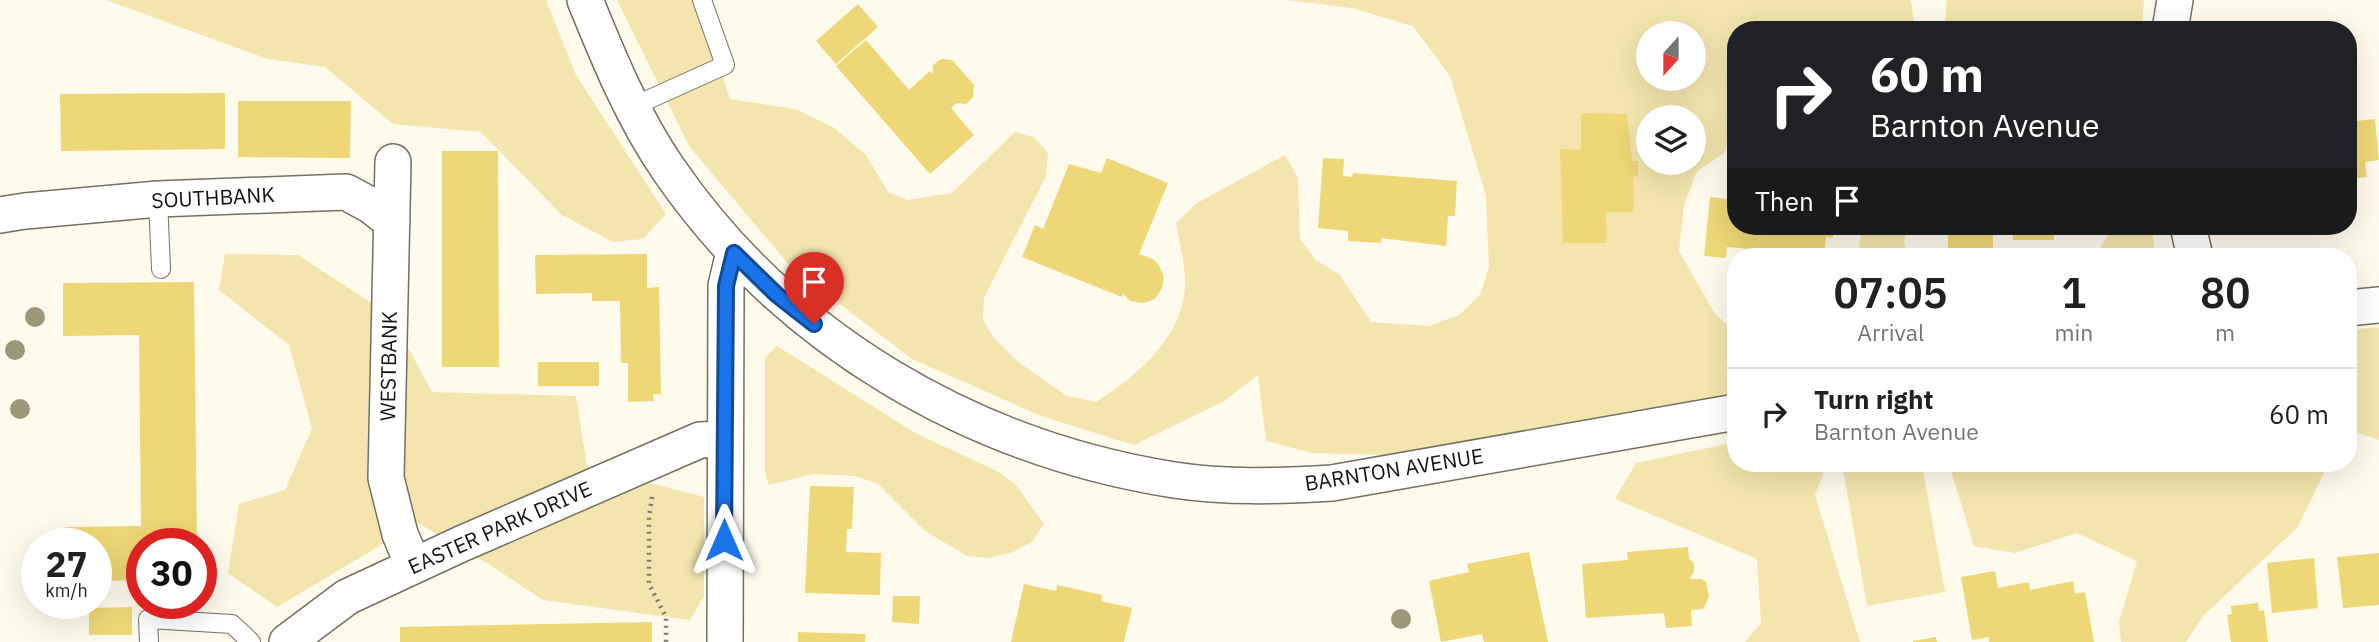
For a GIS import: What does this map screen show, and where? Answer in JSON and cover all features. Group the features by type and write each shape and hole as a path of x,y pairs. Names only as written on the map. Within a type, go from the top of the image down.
{"street":[{"name":"BARNTON AVENUE","path":"586,0 611,65 668,169 703,217 734,253 777,295 832,339 928,399 971,421 1061,454 1175,480 1278,486 1332,483 1727,414"},
{"path":"2172,21 2175,0"},
{"name":"WESTBANK","path":"393,162 386,478 400,534 413,565"},
{"name":"SOUTHBANK","path":"12,213 158,200 346,192 393,222"},
{"path":"725,642 726,286 734,253"},
{"path":"2357,307 2379,305"},
{"name":"EASTER PARK DRIVE","path":"303,637 347,597 413,565 700,440 724,439"}],"lane":[{"path":"632,107 725,65 702,0"},
{"path":"158,200 161,269"},
{"path":"149,642 148,619 232,624 251,642"}],"path":[{"path":"658,458 649,517 649,584 666,617 666,642"}],"shaded area":[{"path":"106,0 546,0 576,75 666,214 643,239 613,242 562,215 481,132 393,124 325,67 268,59"},
{"path":"617,0 699,0 730,99 795,109 833,127 866,155 888,192 908,200 952,193 1015,132 1034,137 1048,153 1046,176 984,298 983,319 993,337 1018,362 1067,396 1096,402 1142,367 1168,336 1177,319 1185,282 1176,223 1197,203 1285,155 1298,178 1300,239 1316,260 1340,275 1371,322 1429,326 1459,315 1480,295 1489,267 1486,196 1450,76 1413,26 1352,8 1286,0 1911,0 1914,21 1727,21 1727,147 1723,154 1706,165 1706,105 1636,105 1636,175 1695,175 1684,205 1679,251 1714,312 1727,325 1727,396 1700,407 1587,428 1383,455 1312,453 1266,441 1258,375 1224,401 1134,445 1041,416 912,359 790,266 689,146"},
{"path":"1947,0 2144,0 2143,21 1945,21"},
{"path":"1861,235 1906,235 1905,248 1859,248"},
{"path":"2108,235 2153,235 2154,248 2100,248"},
{"path":"225,254 298,255 391,316 432,392 576,396 587,467 704,497 704,596 690,620 543,600 418,523 277,607 228,573 239,504 285,490 312,429 289,345 219,290"},
{"path":"2379,327 2379,440 2357,433 2357,329"},
{"path":"777,346 915,433 1001,473 1016,485 1044,524 1032,542 1013,552 989,558 967,556 925,531 878,484 855,476 813,474 769,485 765,472 765,358"},
{"path":"1727,444 1727,472 1824,472 1815,495 1860,642 1745,642 1761,623 1757,559 1615,499 1636,463"},
{"path":"1843,472 1923,472 1945,592 1867,606"},
{"path":"1951,472 2324,472 2298,527 2204,615 2186,642 2121,642 2119,622 2137,561 2077,533 2015,553 1974,546"}],"building":[{"path":"858,4 878,27 836,64 816,41"},
{"path":"866,40 909,90 930,71 933,74 933,65 941,59 952,60 974,85 973,97 966,104 957,103 951,108 974,135 930,174 836,66"},
{"path":"225,93 225,149 61,151 60,94"},
{"path":"238,101 351,101 350,158 238,157"},
{"path":"1581,113 1627,114 1632,161 1636,161 1638,175 1633,177 1634,212 1606,212 1607,243 1563,243 1560,149 1581,150"},
{"path":"2375,119 2379,160 2365,162 2367,177 2357,178 2357,121"},
{"path":"442,151 498,151 499,367 442,367"},
{"path":"1107,158 1168,183 1139,254 1153,259 1160,267 1164,277 1162,288 1155,299 1144,303 1130,301 1123,293 1122,297 1022,257 1035,225 1043,229 1069,164 1101,173"},
{"path":"1323,158 1344,159 1343,176 1352,177 1353,173 1457,181 1455,216 1448,216 1446,246 1381,238 1381,243 1348,241 1348,231 1318,228"},
{"path":"1710,197 1727,199 1727,235 1833,235 1833,238 1826,237 1825,248 1727,247 1726,258 1704,256"},
{"path":"1948,235 1993,235 1993,248 1948,248"},
{"path":"2013,235 2054,235 2054,240 2013,240"},
{"path":"647,254 647,288 659,287 661,394 653,394 654,401 628,402 628,363 621,363 620,301 592,301 592,293 536,294 535,255"},
{"path":"194,282 197,528 126,528 126,580 112,581 112,528 65,527 141,526 139,335 63,336 63,283"},
{"path":"538,362 599,362 599,386 538,386"},
{"path":"810,486 854,487 852,529 847,529 846,552 881,553 880,595 805,593"},
{"path":"1688,547 1689,559 1694,563 1690,579 1702,579 1706,582 1709,596 1703,609 1691,610 1692,626 1666,628 1664,613 1586,618 1582,564 1628,560 1627,552"},
{"path":"1529,552 1548,642 1484,642 1482,634 1441,642 1429,581 1469,572 1467,564"},
{"path":"2379,553 2379,605 2343,608 2337,557"},
{"path":"2314,558 2318,608 2272,613 2267,563"},
{"path":"1995,571 1998,588 2029,582 2030,590 2073,581 2075,594 2085,592 2094,642 1989,642 1989,637 1972,640 1961,577"},
{"path":"1024,584 1056,591 1057,585 1102,595 1101,601 1132,608 1124,642 1011,642"},
{"path":"893,596 920,596 919,624 892,622"},
{"path":"2258,603 2259,611 2264,610 2268,642 2231,642 2227,615 2232,614 2231,606"},
{"path":"112,607 126,607 126,619 132,619 132,635 89,635 89,619 112,619"},
{"path":"652,622 652,642 400,642 400,627"},
{"path":"798,632 865,634 865,642 798,642"},
{"path":"1936,637 1937,642 1913,642 1913,641"}],"route":[{"path":"724,540 726,286 734,253 777,295 814,324"}]}
